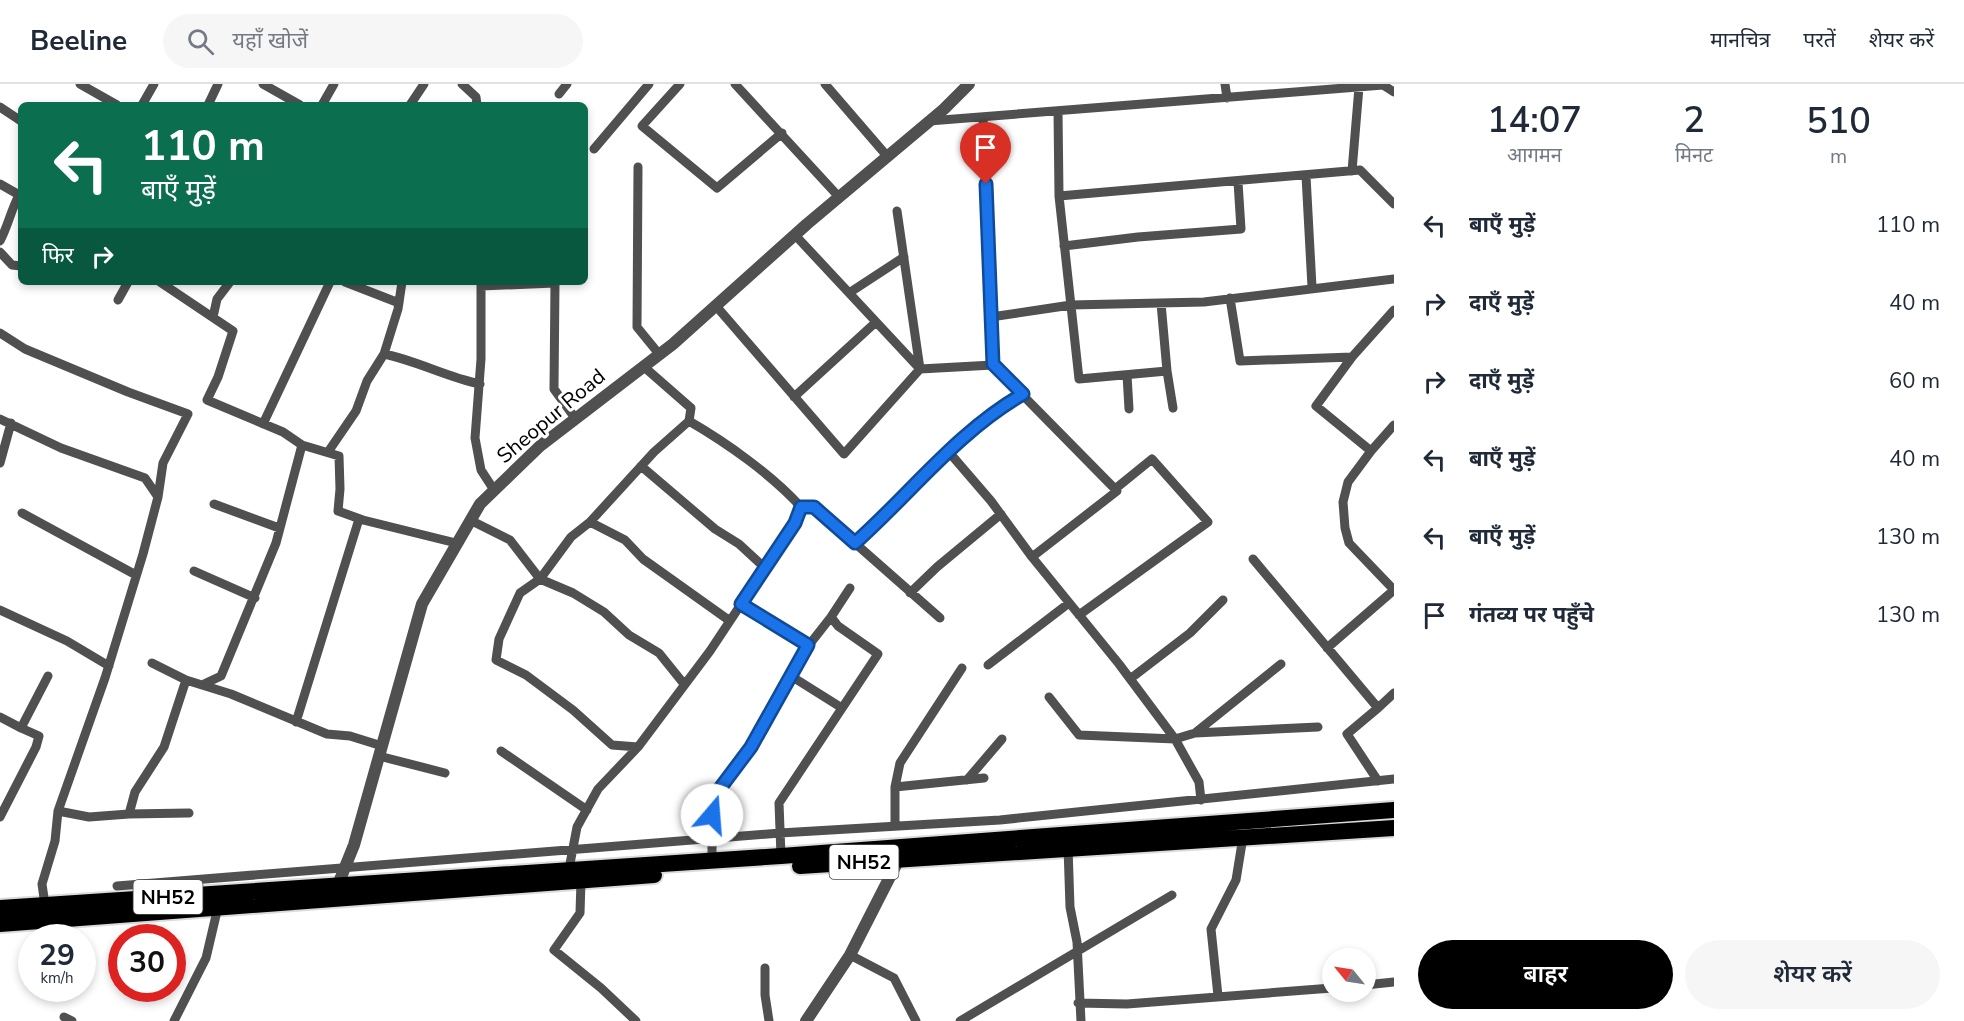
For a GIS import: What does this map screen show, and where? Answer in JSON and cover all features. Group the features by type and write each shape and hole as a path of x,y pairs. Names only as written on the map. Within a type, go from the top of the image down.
{"highway":[{"name":"NH52","path":"575,875 712,860 1394,810"},
{"name":"NH52","path":"0,908 335,892 575,875 899,859 1394,828"},
{"name":"NH52","path":"0,924 218,907 335,892"}],"street":[{"path":"80,84 112,102"},
{"path":"144,102 154,84"},
{"path":"209,102 218,84"},
{"path":"263,84 295,102"},
{"path":"324,102 334,84"},
{"path":"412,102 424,84"},
{"path":"462,84 476,97 477,102"},
{"path":"559,94 567,84"},
{"path":"594,149 649,84"},
{"path":"680,84 642,126 717,188 782,133"},
{"path":"735,84 839,197"},
{"path":"825,84 887,156"},
{"name":"Sheopur Road","path":"335,892 345,867 422,604 480,504 540,446 659,354 716,306 969,84"},
{"path":"1225,84 1227,98"},
{"path":"929,121 1227,98 1302,88 1383,85 1394,92"},
{"path":"1352,171 1359,87"},
{"path":"0,107 18,119"},
{"path":"1058,111 1059,196 1079,379 1167,371"},
{"path":"983,117 993,364 1115,489"},
{"path":"638,167 637,327 659,354"},
{"path":"1059,196 1360,171 1394,204"},
{"path":"1306,176 1312,287"},
{"path":"1064,246 1138,237 1241,229 1238,182"},
{"path":"0,184 18,194"},
{"path":"0,241 7,219 18,199"},
{"path":"897,211 920,369"},
{"path":"795,235 920,369"},
{"path":"0,252 12,264 18,265"},
{"path":"849,293 904,256"},
{"path":"991,317 1071,305 1161,303 1230,298 1394,279"},
{"path":"118,300 126,285"},
{"path":"165,285 233,331 218,377 207,400 283,432 302,446 339,456 338,511 359,519 456,543"},
{"path":"213,317 217,299 228,285"},
{"path":"263,424 272,400 313,322 329,285"},
{"path":"353,285 399,303"},
{"path":"328,452 356,411 367,381 384,354 399,303 402,285"},
{"path":"481,285 480,384 475,438 481,470 494,490"},
{"path":"555,285 554,389 575,418"},
{"path":"1230,298 1240,361 1352,357"},
{"path":"1161,303 1173,408"},
{"path":"716,306 844,454 920,369 993,364"},
{"path":"1371,451 1316,406 1352,357 1394,310"},
{"path":"794,397 876,322"},
{"path":"0,333 25,349 188,414 163,463 158,497 109,666 57,812 55,841 42,884 45,905"},
{"path":"384,354 411,360 453,379 480,384"},
{"path":"638,747 612,744 573,710 526,675 496,660 499,639 520,593 540,579 570,537 590,522 641,466 689,420 691,408 643,366"},
{"path":"1127,375 1129,409"},
{"path":"855,543 908,494 948,451 998,409 1023,394"},
{"path":"0,419 61,448 145,478 158,497"},
{"path":"689,420 716,436 783,486 801,507 814,507 940,618"},
{"path":"0,463 11,423"},
{"path":"1327,648 1394,590 1349,543 1343,502 1348,482 1394,424"},
{"path":"204,684 221,676 255,598 279,528 302,446"},
{"path":"948,451 1001,514 1175,739 1199,782 1201,800"},
{"path":"1032,557 1117,491 1115,489 1152,459 1208,522 1110,595 1079,615"},
{"path":"641,466 716,529 739,544 765,568"},
{"path":"214,504 279,528"},
{"path":"636,1021 602,988 554,950 580,913 573,852 578,827 598,789 638,747 730,621 795,523 801,507"},
{"path":"22,513 136,575"},
{"path":"910,593 937,567 1001,514"},
{"path":"296,722 359,519"},
{"path":"470,519 510,540 540,579 573,593 604,612 629,635 659,653 684,684"},
{"path":"590,522 625,540 644,559 730,621"},
{"path":"1253,559 1378,708"},
{"path":"194,571 255,598"},
{"path":"712,860 712,799 751,747 808,645 831,617 850,588"},
{"path":"1130,679 1190,633 1223,600"},
{"path":"988,665 1069,603"},
{"path":"741,604 808,645"},
{"path":"0,610 67,641 109,666"},
{"path":"781,856 779,803 878,654 838,626 831,617"},
{"path":"152,663 186,680 204,684 327,734 350,736 380,751 445,773"},
{"path":"1195,733 1281,664"},
{"path":"895,826 895,787 900,763 962,668"},
{"path":"21,728 48,676"},
{"path":"791,676 842,708"},
{"path":"129,814 135,792 164,747 186,680"},
{"path":"1378,781 1347,734 1394,693"},
{"path":"1049,697 1079,735 1175,739 1195,733 1318,727"},
{"path":"0,717 39,736 0,817"},
{"path":"967,780 1002,739"},
{"path":"501,751 587,810"},
{"path":"895,787 984,778"},
{"path":"117,886 345,867 573,852 780,833 1000,820 1394,779"},
{"path":"57,812 89,817 189,813"},
{"path":"1218,996 1211,929 1236,880 1243,837"},
{"path":"1068,847 1070,907 1077,954 1080,1021"},
{"path":"806,1021 850,955 899,859"},
{"path":"960,1021 1077,954 1172,895"},
{"path":"174,1021 206,958 218,907"},
{"path":"850,955 894,978 916,1021"},
{"path":"765,968 765,995 769,1021"},
{"path":"1376,984 1394,982"},
{"path":"1078,1003 1127,1004 1322,989"}],"route":[{"path":"712,815 712,799 751,747 808,645 741,604 795,523 801,507 814,507 855,543 908,494 934,464 998,409 1023,394 993,364 986,184"}]}
